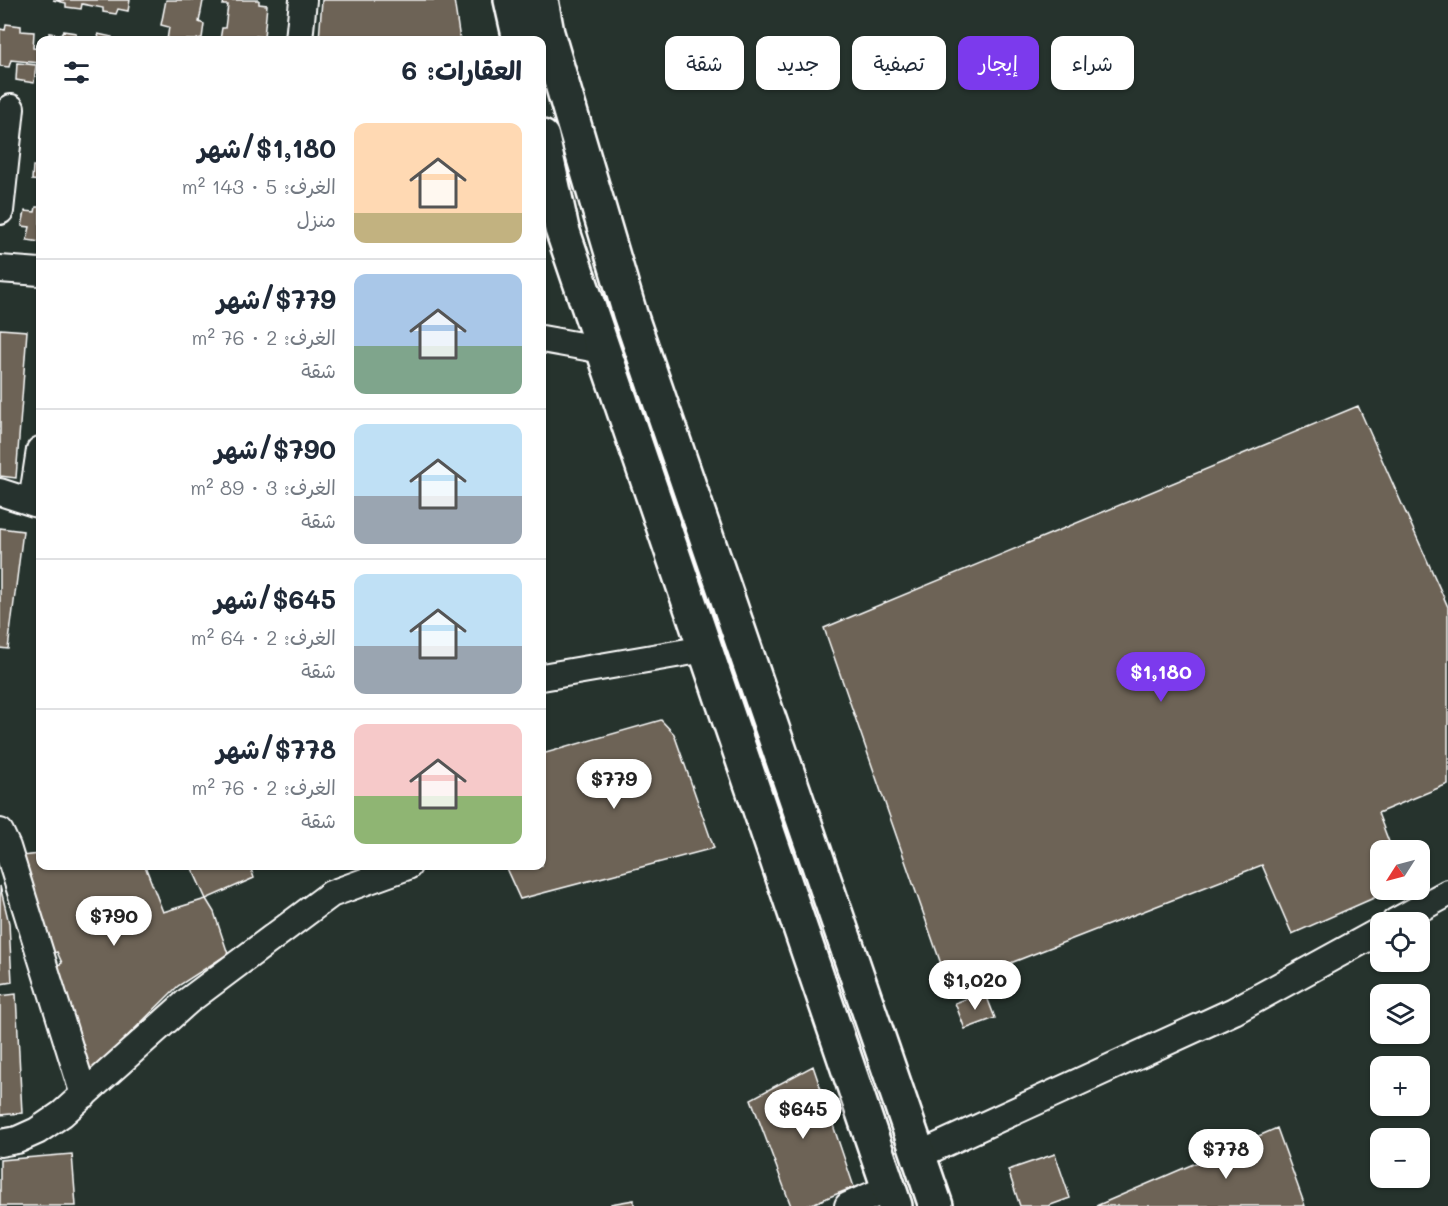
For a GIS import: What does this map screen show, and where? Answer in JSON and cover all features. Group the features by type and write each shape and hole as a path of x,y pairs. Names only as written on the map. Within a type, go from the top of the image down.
{"main road":[{"path":"511,0 519,36"},
{"path":"541,0 547,33 630,314 936,1206"},
{"path":"546,155 562,229 892,1197"}],"street":[{"path":"299,36 303,0"},
{"path":"0,211 11,108"},
{"path":"0,269 36,272"},
{"path":"546,340 603,350"},
{"path":"0,492 36,503"},
{"path":"546,676 705,649"},
{"path":"0,832 7,847 84,1095"},
{"path":"0,1143 17,1140 37,1131 62,1114 188,1001 331,894 397,870"},
{"path":"1413,912 1448,893"},
{"path":"918,1155 1234,1011 1370,936"},
{"path":"848,1206 892,1197"}],"building":[{"path":"53,0 130,0 128,11 118,9 116,14 103,12 103,8 82,4 81,9 66,7 66,3"},
{"path":"166,0 207,0 203,1 199,22 204,24 202,36 168,36 169,27 161,25"},
{"path":"224,0 259,0 259,4 267,5 264,36 221,36 222,28 225,28 228,5 223,5"},
{"path":"322,0 454,0 459,36 319,36"},
{"path":"6,24 21,26 21,31 34,32 33,48 36,48 36,63 11,60 9,67 0,66 0,29 5,30"},
{"path":"63,31 76,33 76,36 49,36 49,33 61,35"},
{"path":"17,63 36,65 34,83 16,80"},
{"path":"33,166 36,166 36,180 32,180"},
{"path":"36,207 36,241 27,240 30,227 22,226 25,211 35,212"},
{"path":"0,329 27,331 16,478 0,476"},
{"path":"1358,406 1448,607 1448,784 1378,813 1388,840 1370,840 1370,900 1292,934 1262,865 949,987 824,628"},
{"path":"0,528 23,531 8,649 0,648"},
{"path":"661,720 674,734 714,848 520,899 507,870 546,870 546,753"},
{"path":"36,854 36,870 147,870 163,912 206,899 214,912 228,954 178,986 87,1076 50,970 62,963 57,952 47,956 12,857"},
{"path":"193,870 251,870 254,878 206,899"},
{"path":"0,886 9,923 12,982 0,984"},
{"path":"985,992 995,1018 965,1029 955,1003"},
{"path":"16,994 22,1113 0,1115 0,996"},
{"path":"813,1066 854,1187 807,1206 791,1206 751,1099"},
{"path":"1277,1128 1305,1206 1096,1206"},
{"path":"72,1154 76,1206 0,1206 0,1160"},
{"path":"1055,1154 1070,1198 1048,1206 1020,1206 1008,1170"},
{"path":"634,1200 634,1206 611,1206 611,1204"}]}
